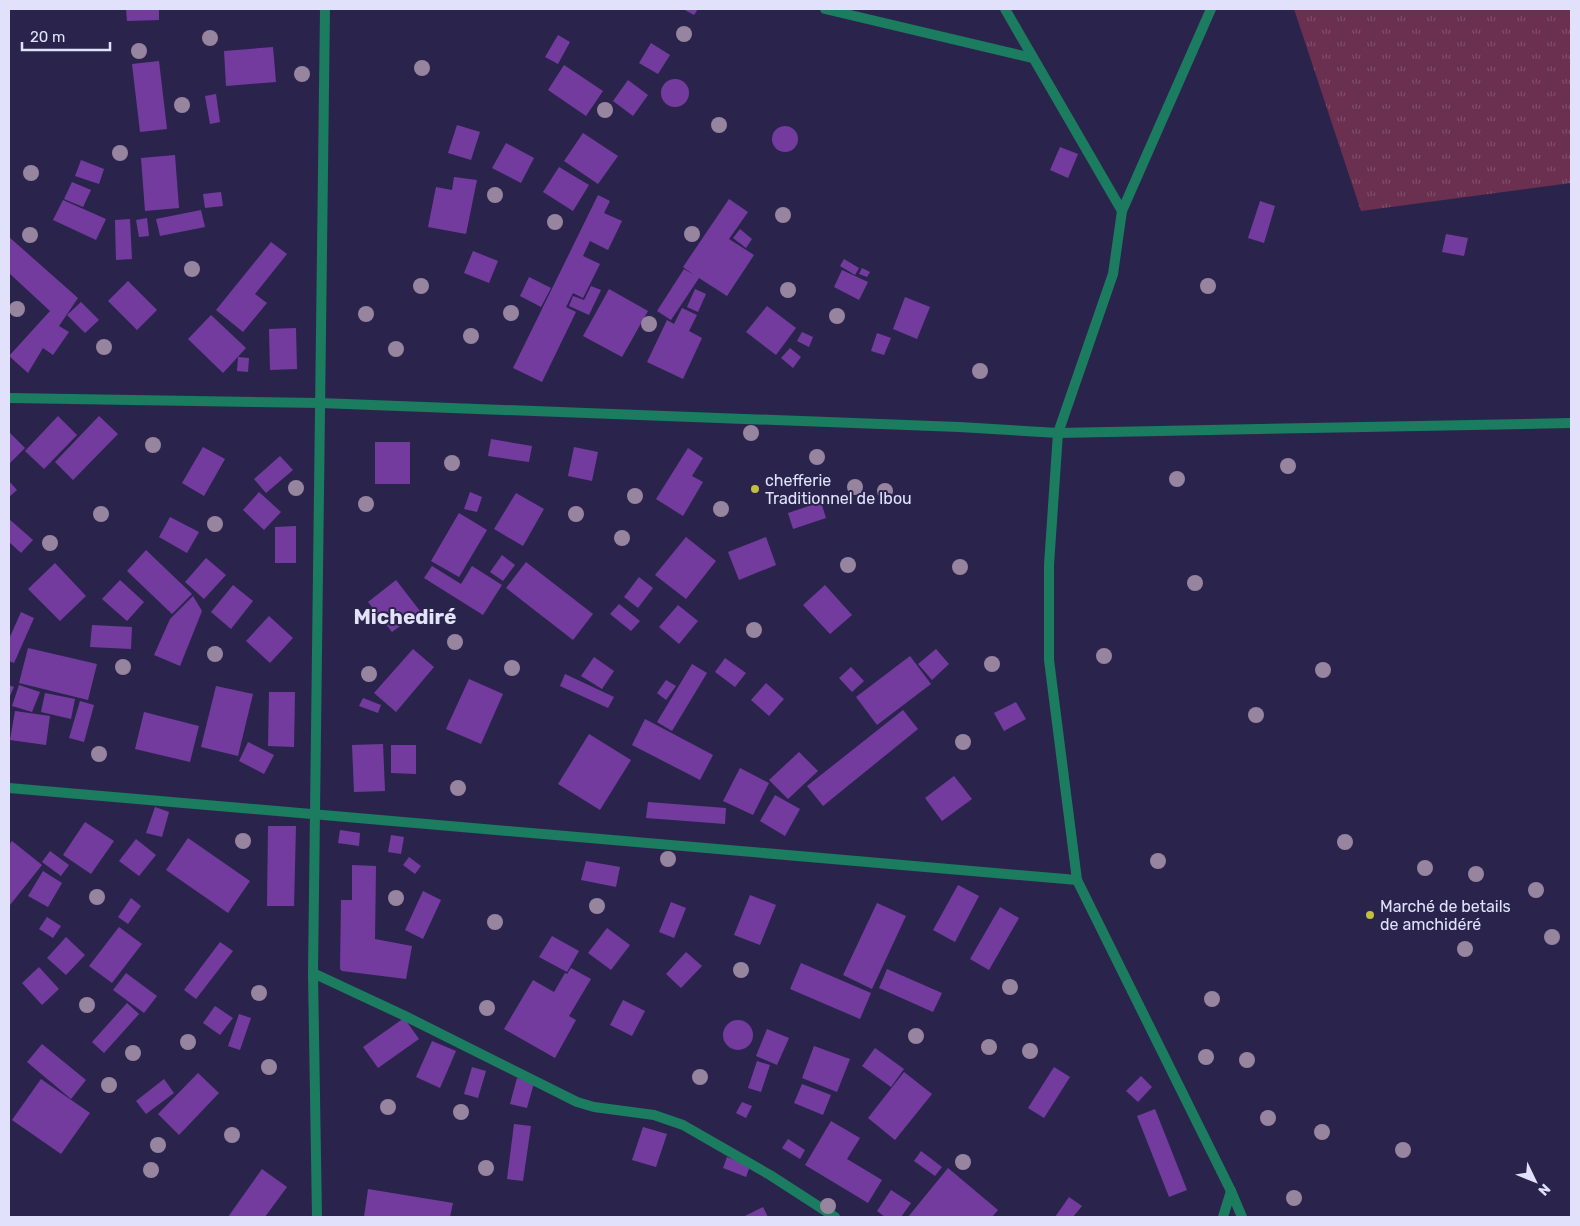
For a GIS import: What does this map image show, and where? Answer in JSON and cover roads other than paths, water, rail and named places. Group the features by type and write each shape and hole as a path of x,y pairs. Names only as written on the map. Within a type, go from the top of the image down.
{"street":[{"path":"316,1217 313,973 325,9"},
{"path":"826,9 1032,58"},
{"path":"1005,9 1122,212"},
{"path":"1211,9 1122,212 1113,274 1058,433 1049,565 1049,660 1077,880 1232,1191 1242,1217"},
{"path":"9,398 320,403 959,427 1058,433 1571,423"},
{"path":"9,788 1077,880"},
{"path":"313,973 403,1015 577,1102 594,1107 654,1115 683,1125 770,1175 835,1217"},
{"path":"1224,1217 1232,1191"}],"place":[{"name":"chefferie Traditionnel de Ibou","path":"755,489"},
{"name":"Marché de betails de amchidéré","path":"1370,915"}],"district":[{"name":"Michediré","path":"405,616"}]}
